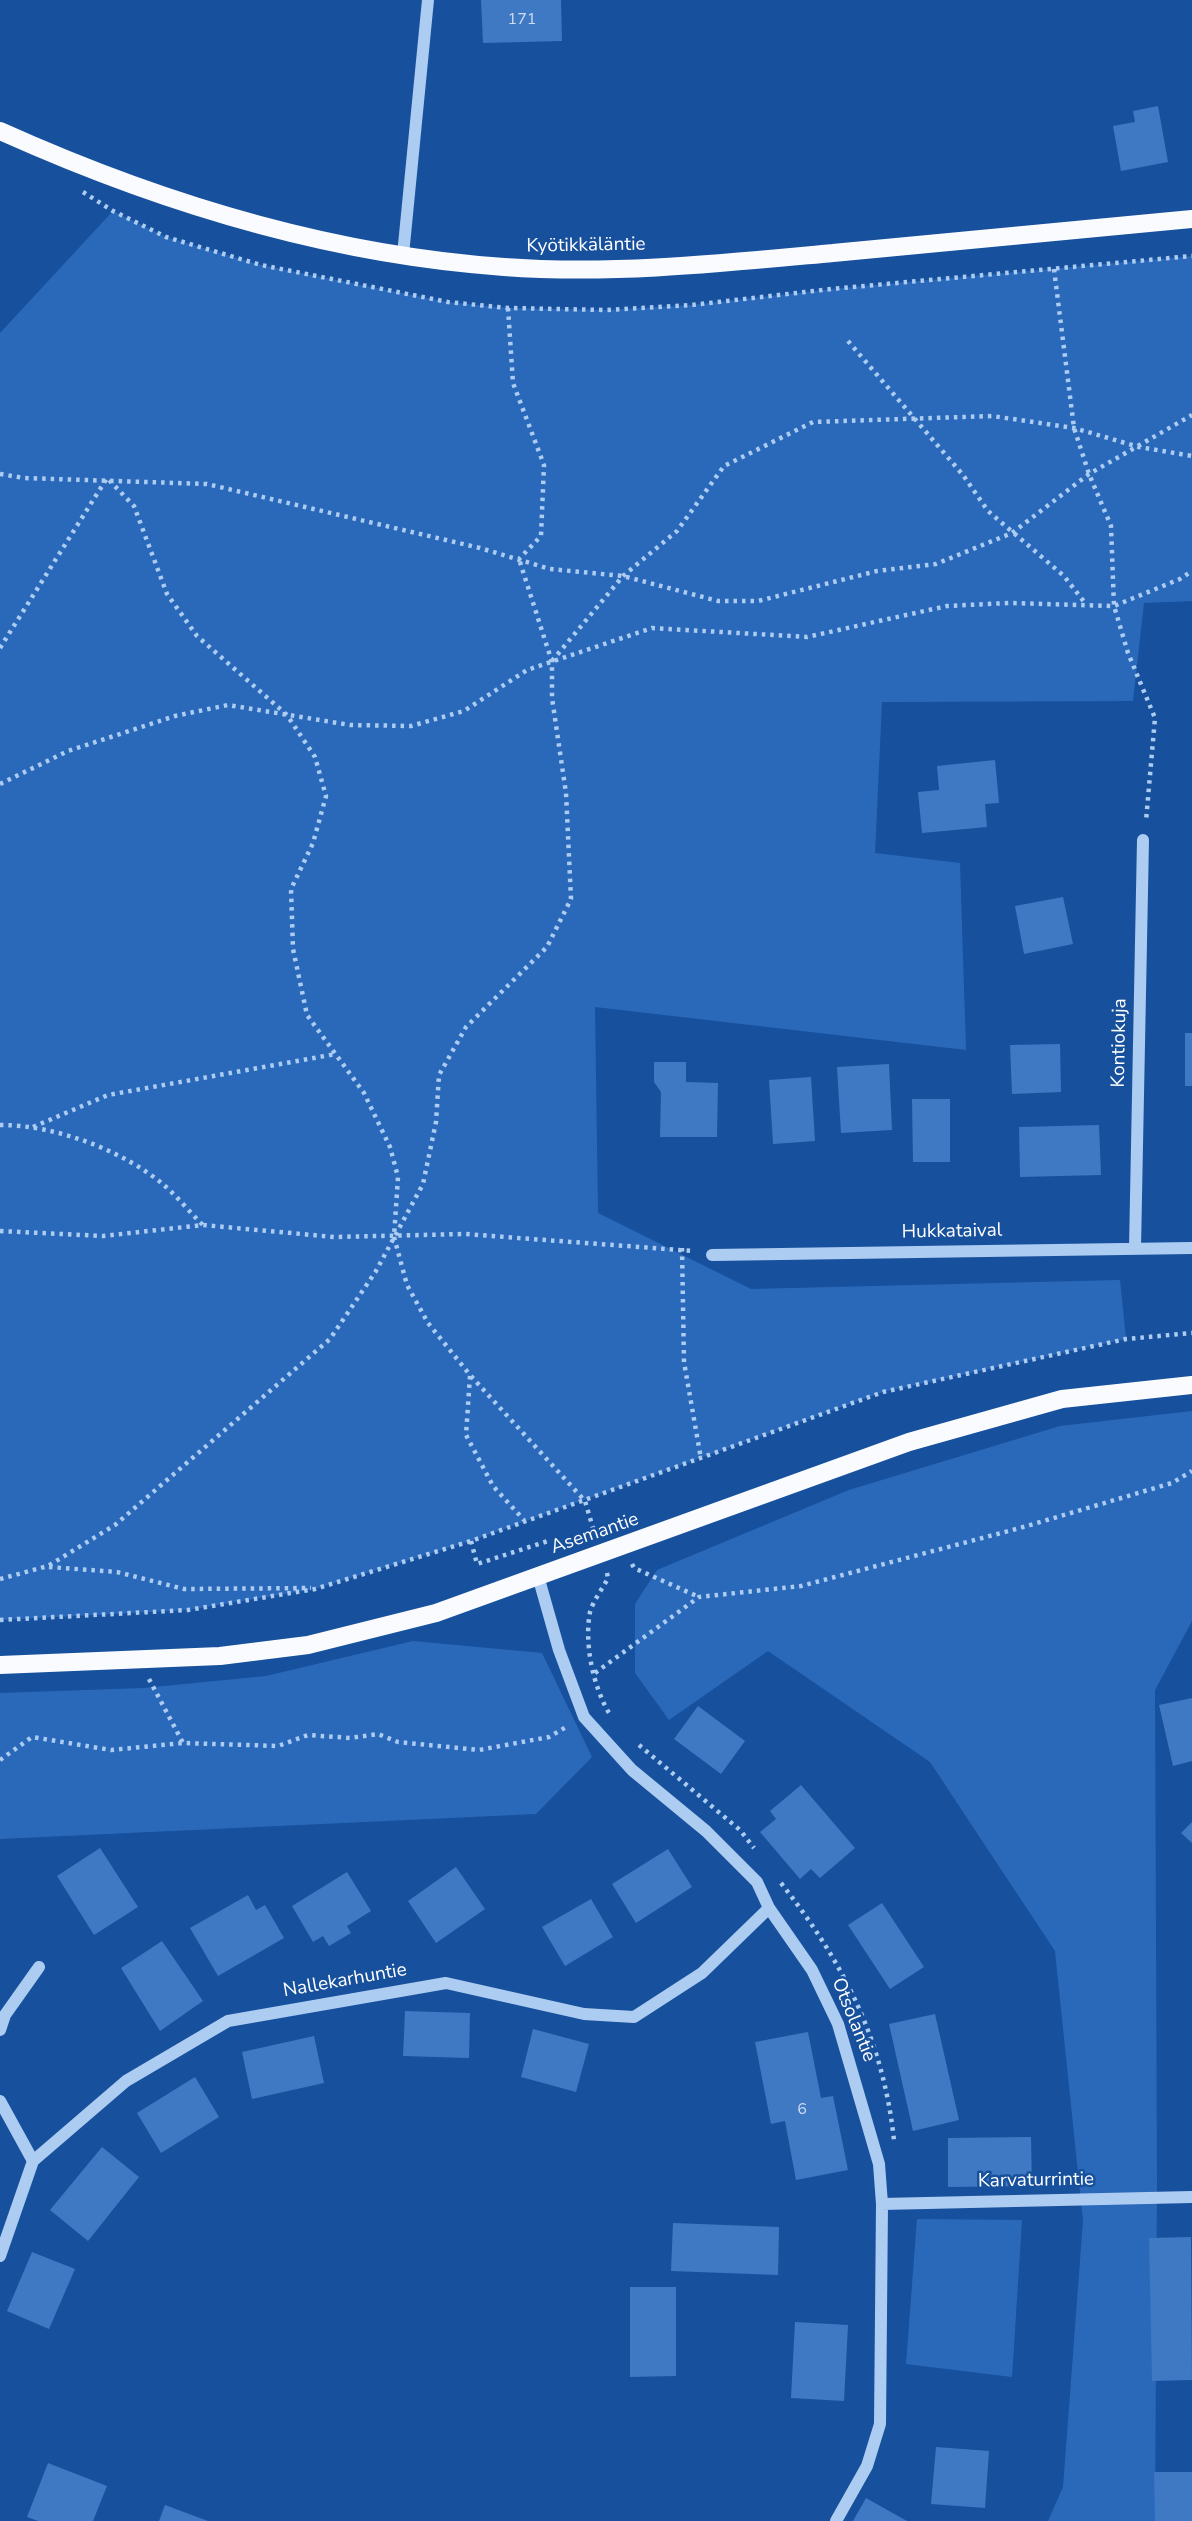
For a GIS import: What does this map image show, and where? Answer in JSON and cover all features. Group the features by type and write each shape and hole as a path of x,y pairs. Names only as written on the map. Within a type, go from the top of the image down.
{"main road":[{"name":"Kyötikkäläntie","path":"0,131 50,154 183,204 298,236 403,255 540,269 668,266 1047,235 1192,219"},
{"name":"Asemantie","path":"0,1665 220,1656 308,1645 436,1612 909,1442 1062,1399 1192,1385"}],"street":[{"path":"403,255 428,0"},
{"name":"Kontiokuja","path":"1135,1248 1143,839"},
{"name":"Hukkataival","path":"712,1255 1192,1248"},
{"name":"Otsolantie","path":"538,1576 559,1650 584,1717 632,1770 706,1832 757,1882 769,1908 812,1970 838,2024 879,2164 881,2204 880,2424 867,2466 836,2521"},
{"name":"Nallekarhuntie","path":"33,2161 126,2081 228,2021 446,1983 583,2014 634,2017 702,1973 769,1908"},
{"path":"0,2030 5,2015 39,1967"},
{"path":"0,2101 33,2161 0,2256"},
{"name":"Karvaturrintie","path":"881,2204 1192,2197"}],"path":[{"path":"1054,269 1074,428 1088,474 1111,526 1114,606 1128,653 1155,718 1143,839"},
{"path":"508,308 513,383 544,465 541,536 519,559"},
{"path":"848,341 963,475 988,511 1065,576 1086,604"},
{"path":"0,474 24,478 107,478 207,484 519,559 550,569 623,576 718,601 758,601 877,571 936,564 1012,533 1088,474 1192,415"},
{"path":"552,662 623,576 677,531 724,466 813,422 992,416 1074,428 1139,447 1192,456"},
{"path":"0,648 107,478"},
{"path":"107,478 134,506 167,594 197,636 287,715 315,757 326,796 313,843 291,888 293,949 307,1015 364,1093 390,1147 398,1177 394,1237 407,1285 428,1322 470,1375 584,1501"},
{"path":"0,1579 48,1566 115,1525 330,1339 376,1271 423,1184 436,1122 439,1076 466,1027 547,947 571,899 566,793 552,698 552,662 519,559"},
{"path":"0,784 68,751 175,716 228,705 350,725 411,726 464,711 527,670 652,628 807,637 947,607 1009,603 1114,606 1180,579 1192,570"},
{"path":"33,1127 108,1095 336,1054"},
{"path":"0,1125 33,1127 81,1139 144,1171 165,1186 203,1225"},
{"path":"0,1231 103,1236 203,1225 334,1237 465,1234 682,1248 712,1255"},
{"path":"682,1248 684,1362 701,1459"},
{"path":"0,1620 188,1610 315,1589 471,1541 883,1392 1126,1339 1192,1333"},
{"path":"470,1375 466,1435 493,1486 524,1520"},
{"path":"595,1673 699,1597 801,1586 1172,1483 1192,1471"},
{"path":"471,1541 477,1564 548,1541"},
{"path":"620,1546 634,1568 699,1597"},
{"path":"48,1566 117,1572 184,1589 300,1586 315,1589"},
{"path":"143,1660 146,1674 183,1743"},
{"path":"0,1760 32,1737 111,1750 183,1743 278,1746 308,1735 350,1738 378,1734 398,1742 479,1750 549,1737 584,1717"}],"shaded area":[{"path":"113,211 166,237 261,265 448,302 508,308 607,310 692,305 831,289 1192,256 1192,601 1144,603 1133,701 882,702 875,853 960,863 966,1050 595,1007 598,1213 751,1289 1120,1280 1126,1339 883,1392 471,1541 315,1589 188,1610 0,1620 0,333"},
{"path":"1192,1411 1192,1621 1155,1690 1155,2521 1048,2521 1063,2487 1083,2221 1055,1951 930,1762 768,1651 669,1720 635,1673 635,1604 657,1570 849,1490 1060,1426"},
{"path":"413,1641 542,1653 592,1757 536,1814 0,1839 0,1693 144,1688 266,1676"},
{"path":"917,2219 1022,2220 1012,2377 906,2364"}],"building":[{"path":"481,0 561,0 562,41 483,43"},
{"path":"1158,106 1168,162 1121,171 1113,126 1135,122 1133,111"},
{"path":"995,760 999,803 985,804 987,827 922,833 918,792 939,790 937,766"},
{"path":"1063,897 1073,944 1024,954 1015,906"},
{"path":"1185,1033 1192,1033 1192,1086 1185,1086"},
{"path":"1060,1044 1061,1092 1012,1094 1010,1045"},
{"path":"654,1062 686,1062 686,1082 718,1083 717,1137 660,1137 661,1092 654,1082"},
{"path":"889,1064 892,1130 841,1133 837,1067"},
{"path":"811,1077 815,1141 773,1144 769,1080"},
{"path":"912,1099 950,1099 950,1162 913,1162"},
{"path":"1099,1125 1101,1175 1020,1177 1019,1127"},
{"path":"1192,1698 1192,1761 1173,1766 1159,1705"},
{"path":"698,1706 745,1741 721,1774 674,1739"},
{"path":"801,1785 855,1848 820,1878 811,1869 800,1879 760,1832 776,1819 770,1811"},
{"path":"1192,1822 1192,1843 1181,1833"},
{"path":"100,1848 138,1907 94,1935 57,1876"},
{"path":"668,1849 692,1887 636,1923 612,1884"},
{"path":"456,1867 485,1909 436,1943 408,1901"},
{"path":"347,1872 371,1911 347,1926 351,1933 329,1946 323,1936 313,1942 292,1906"},
{"path":"248,1895 256,1910 265,1905 284,1938 218,1976 190,1928"},
{"path":"591,1899 613,1937 565,1966 542,1927"},
{"path":"882,1903 924,1967 890,1989 848,1925"},
{"path":"162,1941 203,2001 160,2031 121,1968"},
{"path":"405,2011 470,2013 469,2058 403,2056"},
{"path":"935,2014 959,2120 913,2131 889,2024"},
{"path":"533,2029 589,2044 576,2092 521,2077"},
{"path":"808,2032 821,2098 833,2096 848,2170 796,2180 785,2121 771,2124 755,2042"},
{"path":"314,2036 324,2083 252,2099 242,2052"},
{"path":"195,2077 219,2117 161,2153 137,2113"},
{"path":"1031,2137 1032,2186 948,2187 948,2138"},
{"path":"102,2147 139,2177 88,2241 50,2210"},
{"path":"673,2223 779,2227 778,2275 671,2271"},
{"path":"1191,2237 1192,2380 1152,2381 1149,2238"},
{"path":"32,2252 75,2269 49,2329 7,2311"},
{"path":"630,2287 676,2287 676,2376 630,2377"},
{"path":"795,2322 848,2325 844,2401 791,2398"},
{"path":"936,2447 989,2451 985,2508 931,2504"},
{"path":"48,2463 107,2486 93,2521 38,2521 27,2517"},
{"path":"1154,2472 1192,2472 1192,2521 1155,2521"},
{"path":"866,2498 907,2521 853,2521"},
{"path":"165,2505 208,2521 159,2521"}]}
